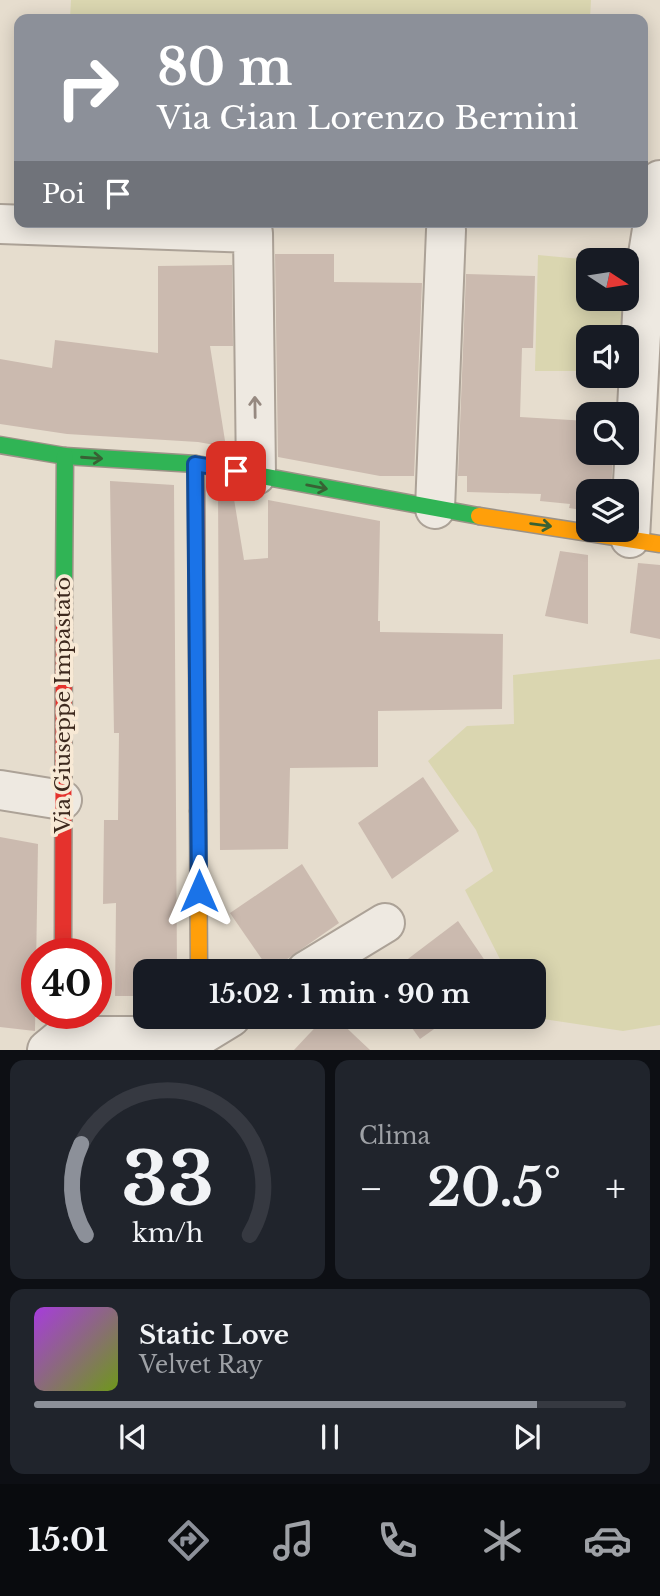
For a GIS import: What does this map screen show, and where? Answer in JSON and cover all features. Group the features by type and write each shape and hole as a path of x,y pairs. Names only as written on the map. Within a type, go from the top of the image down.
{"street":[{"path":"0,445 65,456 195,464 435,509 645,541 644,279 660,180"},
{"path":"112,228 253,233 256,475"},
{"path":"435,509 446,230"},
{"name":"Via Giuseppe Impastato","path":"63,938 65,456"},
{"path":"195,464 200,959"},
{"path":"0,790 62,800"},
{"path":"326,959 385,923"},
{"path":"60,1037 209,1030"}],"shaded area":[{"path":"71,0 591,0 590,14 70,14"},
{"path":"538,255 576,259 576,312 626,312 625,325 576,325 576,371 535,371"},
{"path":"660,659 660,1025 623,1031 546,1019 546,959 500,959 465,890 493,871 476,830 428,761 467,726 514,724 513,675"}],"building":[{"path":"275,254 334,254 334,282 422,283 414,476 380,476 278,457"},
{"path":"232,265 233,346 210,346 226,447 198,442 67,434 0,424 0,359 52,368 55,340 158,353 158,266"},
{"path":"466,274 535,276 533,348 522,348 520,417 576,420 576,465 612,465 612,479 576,479 576,509 569,508 570,504 540,501 541,494 467,492 467,476 458,476"},
{"path":"110,481 174,485 177,959 133,959 133,996 115,996 116,903 103,904 104,820 118,820 119,733 114,733"},
{"path":"218,490 233,493 244,560 268,558 268,500 380,521 380,632 503,634 502,709 378,711 378,767 290,768 288,849 220,850"},
{"path":"560,551 588,555 588,624 545,616"},
{"path":"638,563 660,565 660,639 630,633"},
{"path":"423,777 459,831 392,879 358,823"},
{"path":"0,837 38,844 36,938 21,938 21,1029 35,1031 0,1027"},
{"path":"302,864 339,923 287,959 262,959 230,913"},
{"path":"458,921 484,959 408,959"},
{"path":"314,1029 348,1029 370,1050 294,1050"},
{"path":"413,1029 434,1029 420,1039"}],"traffic: fast":[{"path":"0,445 65,456 196,464 479,516"},
{"path":"64,585 65,456"}],"traffic: slow":[{"path":"479,516 660,544"},
{"path":"198,811 199,959"}],"traffic: jam":[{"path":"196,464 198,811"},
{"path":"63,938 64,585"}],"route":[{"path":"199,891 195,464 236,471"}]}
